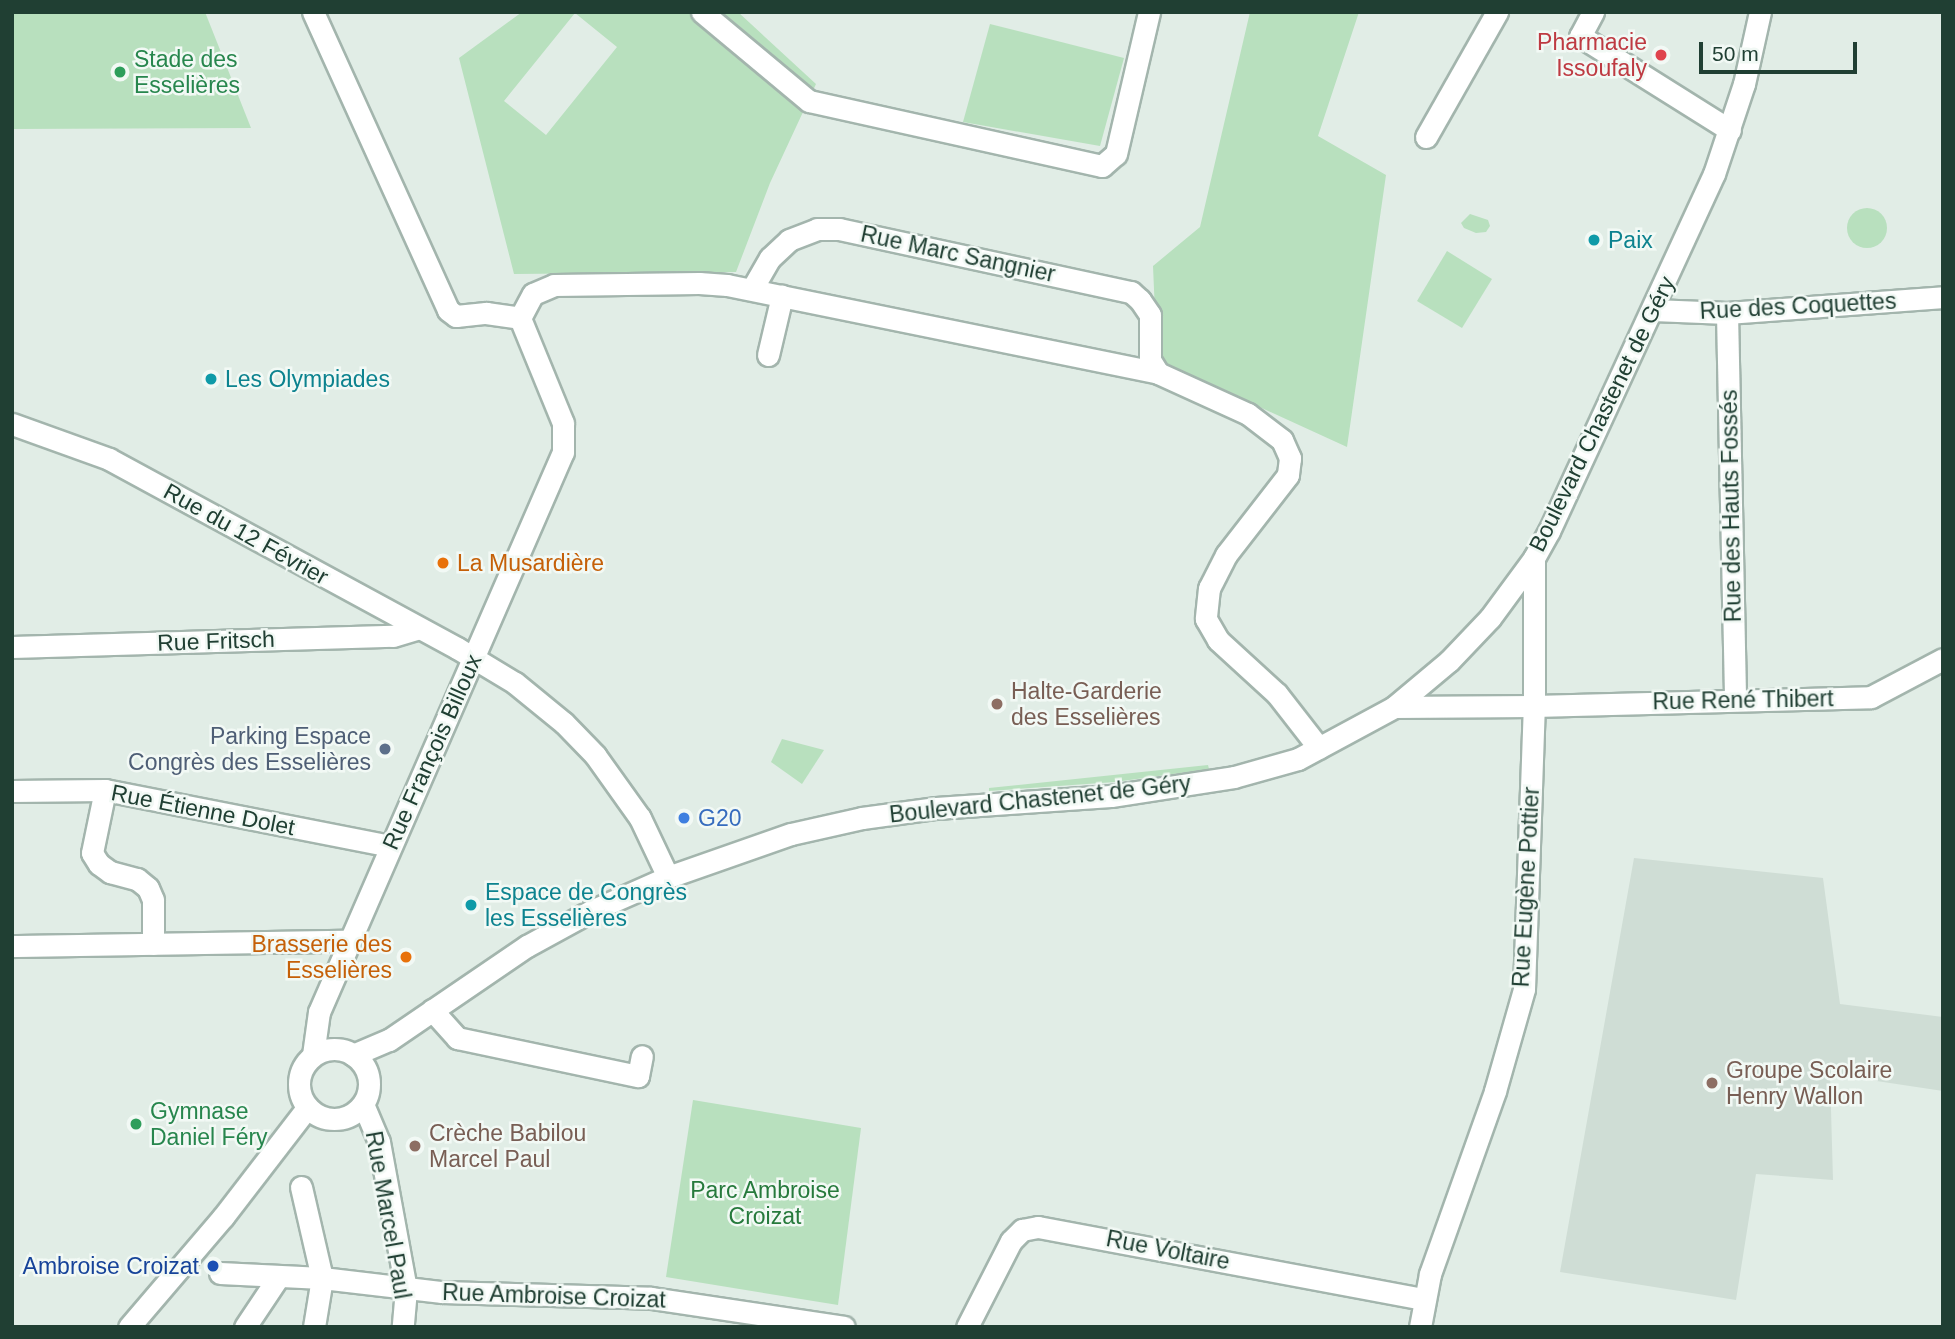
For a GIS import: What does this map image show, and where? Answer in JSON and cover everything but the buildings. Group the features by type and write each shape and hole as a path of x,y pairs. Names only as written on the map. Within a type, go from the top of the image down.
{"street":[{"path":"313,12 447,310 456,317 486,313 520,318 533,294 554,285 699,283 752,289 1158,373 1248,415 1282,440 1290,457 1288,475 1226,555 1209,588 1206,619 1218,640 1277,694 1319,748"},
{"path":"702,12 809,101 1102,166 1116,154 1149,12"},
{"path":"1426,137 1497,12"},
{"path":"1593,12 1580,36 1730,130"},
{"name":"Boulevard Chastenet de Géry","path":"353,1055 389,1040 527,946 591,911 668,877 791,834 862,818 936,808 1111,796 1272,769 1319,748 1394,706 1466,644 1490,618 1534,558 1703,201 1744,84 1760,12"},
{"name":"Rue Marc Sangnier","path":"752,289 770,258 789,240 803,233 828,228 905,243 1131,292 1150,315 1150,360 1158,373"},
{"path":"768,355 782,296"},
{"name":"Rue des Coquettes","path":"1653,310 1727,313 1943,297"},
{"name":"Rue des Hauts Fossés","path":"1727,313 1735,699"},
{"name":"Rue François Billoux","path":"313,1055 318,1012 563,452 563,422 520,318"},
{"name":"Rue du 12 Février","path":"12,424 109,459 474,657 540,702 595,755 640,818 668,877"},
{"name":"Rue Eugène Pottier","path":"1420,1327 1430,1273 1495,1091 1524,989 1534,706 1534,558"},
{"name":"Rue Fritsch","path":"12,647 393,636 419,628"},
{"name":"Rue René Thibert","path":"1394,706 1534,706 1871,697 1943,659"},
{"path":"105,790 92,853 99,864 110,872 138,879 148,888 153,900 153,944"},
{"name":"Rue Étienne Dolet","path":"12,791 105,790 391,846"},
{"path":"12,946 349,942"},
{"path":"432,1010 457,1038 638,1076 642,1056"},
{"name":"Boulevard Chastenet de Géry","path":"369,1079 389,1040"},
{"path":"335,1048 353,1055 362,1063 369,1079 363,1104 352,1115 336,1120 316,1115 307,1108 298,1086 304,1063 313,1055 335,1048"},
{"name":"Rue Marcel Paul","path":"363,1104 379,1142 406,1289 403,1327"},
{"path":"129,1327 223,1217 307,1108"},
{"path":"301,1186 322,1278 314,1327"},
{"name":"Rue Voltaire","path":"967,1327 1011,1241 1022,1230 1038,1227 1424,1299"},
{"name":"Rue Ambroise Croizat","path":"220,1273 322,1278 406,1289 651,1298 844,1327"},
{"path":"245,1327 279,1276"}],"shaded area":[{"name":"Groupe Scolaire Henry Wallon","path":"1634,858 1823,878 1840,1004 1943,1017 1943,1091 1830,1074 1833,1180 1756,1174 1736,1300 1560,1272"}],"green space":[{"name":"Stade des Esselières","path":"12,12 205,12 251,128 12,129"},
{"path":"522,12 738,12 816,84 770,183 736,272 514,274 459,58","holes":["575,13 617,47 546,135 504,101"]},
{"path":"1250,12 1359,12 1318,136 1386,175 1347,447 1157,360 1153,266 1200,227"},
{"path":"990,24 1124,58 1100,146 963,122"},
{"path":"1867,208 1881,214 1887,228 1881,242 1867,248 1853,242 1847,228 1853,214"},
{"path":"1470,214 1488,220 1490,226 1486,232 1476,233 1464,228 1461,223"},
{"path":"1447,251 1492,279 1462,328 1417,301"},
{"path":"782,739 824,750 802,784 771,762"},
{"path":"1208,765 1209,769 1115,782 989,791 989,788"},
{"name":"Parc Ambroise Croizat","path":"693,1100 861,1128 838,1305 666,1277"}],"place":[{"name":"Pharmacie Issoufaly","path":"1661,55"},
{"name":"Stade des Esselières","path":"120,72"},
{"name":"Paix","path":"1594,240"},
{"name":"Les Olympiades","path":"211,379"},
{"name":"La Musardière","path":"443,563"},
{"name":"Halte-Garderie des Esselières","path":"997,704"},
{"name":"Parking Espace Congrès des Esselières","path":"385,749"},
{"name":"G20","path":"684,818"},
{"name":"Espace de Congrès les Esselières","path":"471,905"},
{"name":"Brasserie des Esselières","path":"406,957"},
{"name":"Groupe Scolaire Henry Wallon","path":"1712,1083"},
{"name":"Gymnase Daniel Féry","path":"136,1124"},
{"name":"Crèche Babilou Marcel Paul","path":"415,1146"},
{"name":"Ambroise Croizat","path":"213,1266"}]}
